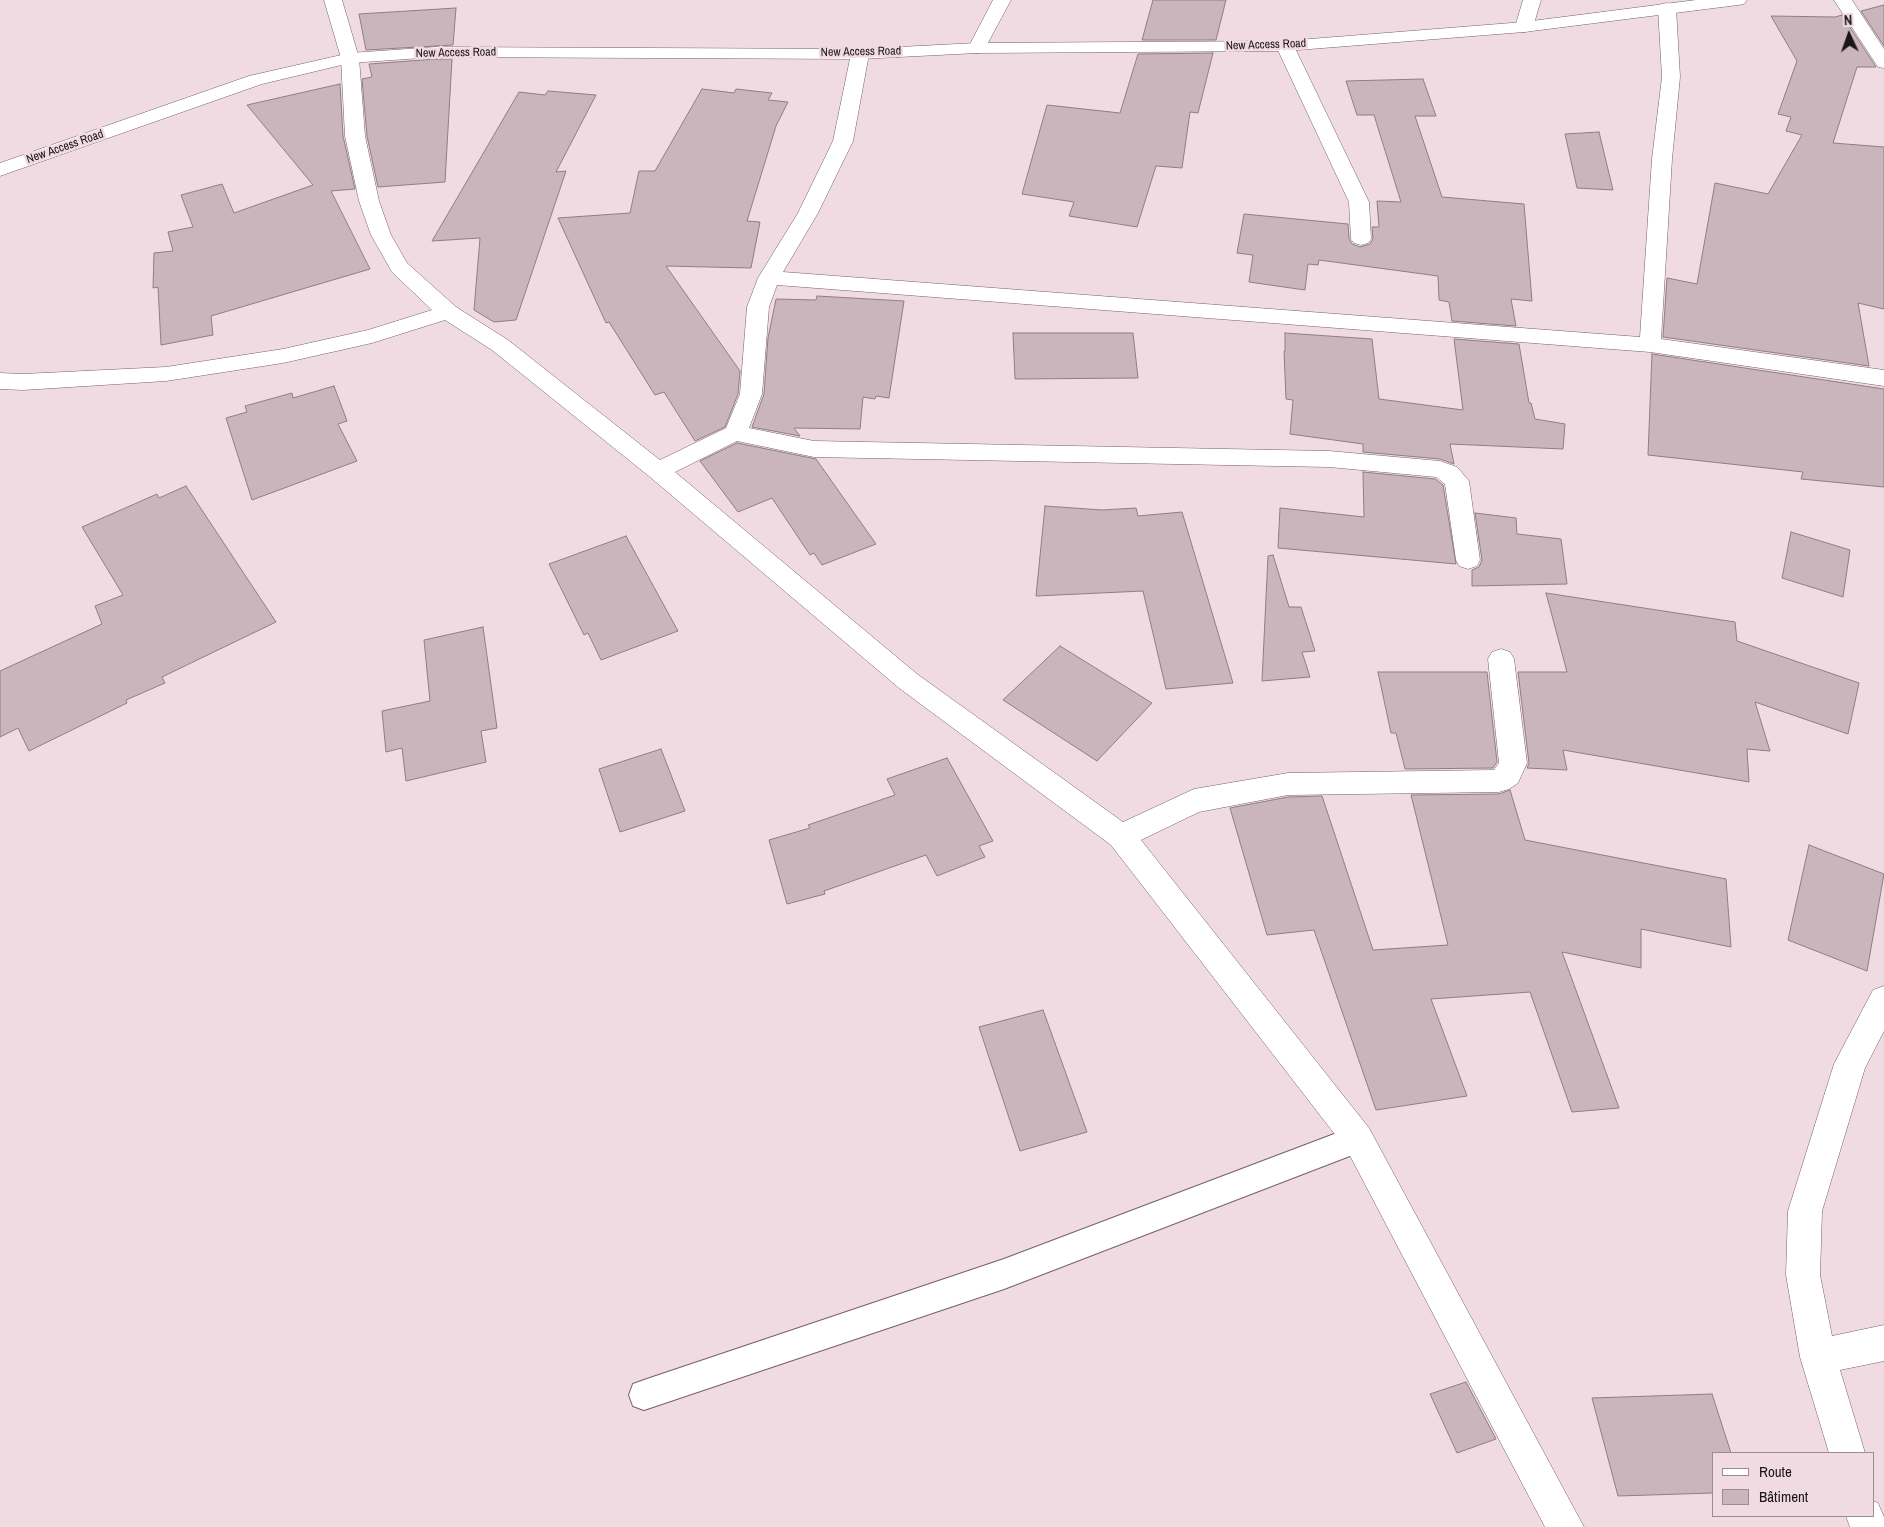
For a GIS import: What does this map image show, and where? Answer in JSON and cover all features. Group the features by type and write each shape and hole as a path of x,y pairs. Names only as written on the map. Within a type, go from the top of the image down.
{"street":[{"path":"333,0 350,58 355,136 368,200 381,235 399,267 448,312 500,345 658,471 908,681 1121,836 1358,1139 1565,1527"},
{"path":"977,48 1002,0"},
{"path":"1524,27 1532,0"},
{"name":"New Access Road","path":"0,170 256,80 350,58 436,52 860,54 977,48 1285,46 1524,27 1738,0"},
{"path":"1843,0 1884,63"},
{"path":"1650,345 1662,160 1671,77 1667,8"},
{"path":"1285,46 1360,202 1361,239"},
{"path":"735,433 751,394 758,307 769,278 808,213 844,141 860,54"},
{"path":"769,278 1650,345 1884,378"},
{"path":"0,381 24,382 166,374 283,356 372,336 448,312"},
{"path":"658,471 735,433 814,449 1329,460 1440,469 1450,473 1457,481 1468,560"},
{"path":"1121,836 1194,801 1288,784 1499,781 1508,775 1513,763 1501,660"},
{"path":"1847,1452 1818,1357 1803,1275 1805,1211 1850,1064 1884,1000"},
{"path":"1818,1357 1884,1344"}],"lane":[{"path":"644,1396 1004,1274 1358,1139"}],"building":[{"path":"1153,0 1226,0 1216,40 1142,40"},
{"path":"1884,5 1884,46 1861,11"},
{"path":"456,8 453,45 366,50 359,14"},
{"path":"1842,15 1876,67 1857,67 1833,143 1884,147 1884,309 1858,303 1869,366 1663,337 1667,278 1697,284 1715,183 1768,194 1802,135 1786,131 1791,117 1778,114 1797,61 1771,16 1835,17"},
{"path":"1213,53 1198,113 1190,112 1182,168 1156,166 1137,227 1069,216 1074,202 1022,194 1047,105 1120,113 1138,54"},
{"path":"452,59 445,182 378,187 367,136 362,79 372,77 369,64"},
{"path":"1423,79 1436,116 1415,116 1442,197 1524,204 1532,301 1511,299 1516,326 1452,321 1449,302 1439,300 1438,276 1319,260 1318,265 1308,264 1305,290 1249,282 1253,255 1237,253 1244,214 1348,224 1349,239 1352,244 1360,247 1370,244 1373,239 1372,227 1379,227 1377,201 1401,202 1374,115 1357,115 1346,81"},
{"path":"340,84 343,136 355,189 331,191 370,269 211,316 213,335 161,345 158,287 153,288 154,253 173,251 168,232 193,227 181,195 222,184 234,213 313,185 247,105"},
{"path":"702,89 734,93 736,89 772,93 768,100 788,102 776,126 747,221 760,222 751,268 666,266 740,371 738,394 725,427 695,441 664,392 655,395 609,322 606,323 558,218 630,213 639,171 655,171"},
{"path":"548,91 596,95 556,172 566,171 516,320 494,322 474,310 480,238 432,241 519,92 545,95"},
{"path":"1599,132 1613,190 1577,188 1565,134"},
{"path":"817,296 904,301 889,398 876,396 875,399 863,397 860,429 794,428 800,436 752,427 764,394 768,338 776,299 816,300"},
{"path":"1013,333 1133,333 1138,378 1015,379"},
{"path":"1285,333 1372,339 1379,399 1463,410 1454,339 1519,344 1529,403 1531,403 1535,419 1565,424 1563,449 1450,444 1454,464 1440,459 1363,452 1363,444 1290,434 1293,400 1286,399"},
{"path":"1652,354 1884,389 1884,487 1801,479 1803,472 1648,455"},
{"path":"334,386 347,421 338,424 357,461 252,500 226,418 247,412 245,406 292,393 293,398"},
{"path":"737,443 816,459 876,544 822,565 814,553 810,555 772,498 738,512 700,461"},
{"path":"1363,472 1435,479 1443,485 1456,564 1278,548 1280,508 1364,517"},
{"path":"186,486 276,622 162,677 165,683 126,700 127,703 29,751 18,728 0,737 0,671 102,624 95,606 123,595 82,527 157,494 159,498"},
{"path":"1045,506 1102,510 1136,508 1138,516 1182,512 1233,683 1166,689 1143,591 1036,596"},
{"path":"1475,513 1516,518 1517,534 1561,539 1567,584 1472,586 1472,570 1479,567 1482,560"},
{"path":"1791,532 1850,550 1843,597 1782,578"},
{"path":"626,536 678,631 601,660 588,633 584,635 549,564"},
{"path":"1273,555 1289,607 1301,607 1315,651 1302,652 1310,677 1262,681 1268,556"},
{"path":"1546,593 1735,622 1737,641 1859,683 1848,734 1755,702 1770,751 1747,749 1749,782 1563,750 1567,770 1527,768 1529,763 1518,672 1567,672"},
{"path":"483,627 497,728 481,731 486,762 406,781 402,748 386,752 382,711 430,701 424,640"},
{"path":"1060,646 1152,703 1097,761 1003,700"},
{"path":"1378,672 1487,672 1497,762 1493,768 1405,769 1396,733 1391,733"},
{"path":"661,749 685,811 620,832 599,769"},
{"path":"947,758 993,841 979,846 985,857 937,876 926,855 824,891 825,894 787,904 769,840 810,828 808,825 895,795 887,779"},
{"path":"1510,790 1525,840 1726,879 1731,947 1641,929 1641,968 1562,952 1619,1108 1572,1112 1530,992 1431,999 1467,1096 1376,1110 1314,930 1267,935 1230,808 1288,797 1322,796 1373,950 1448,945 1411,795 1499,794"},
{"path":"1809,845 1884,874 1867,971 1788,940"},
{"path":"1043,1010 1087,1132 1020,1151 979,1027"},
{"path":"1466,1382 1496,1439 1457,1453 1430,1394"},
{"path":"1712,1394 1731,1452 1712,1452 1712,1493 1618,1496 1592,1398"}]}
